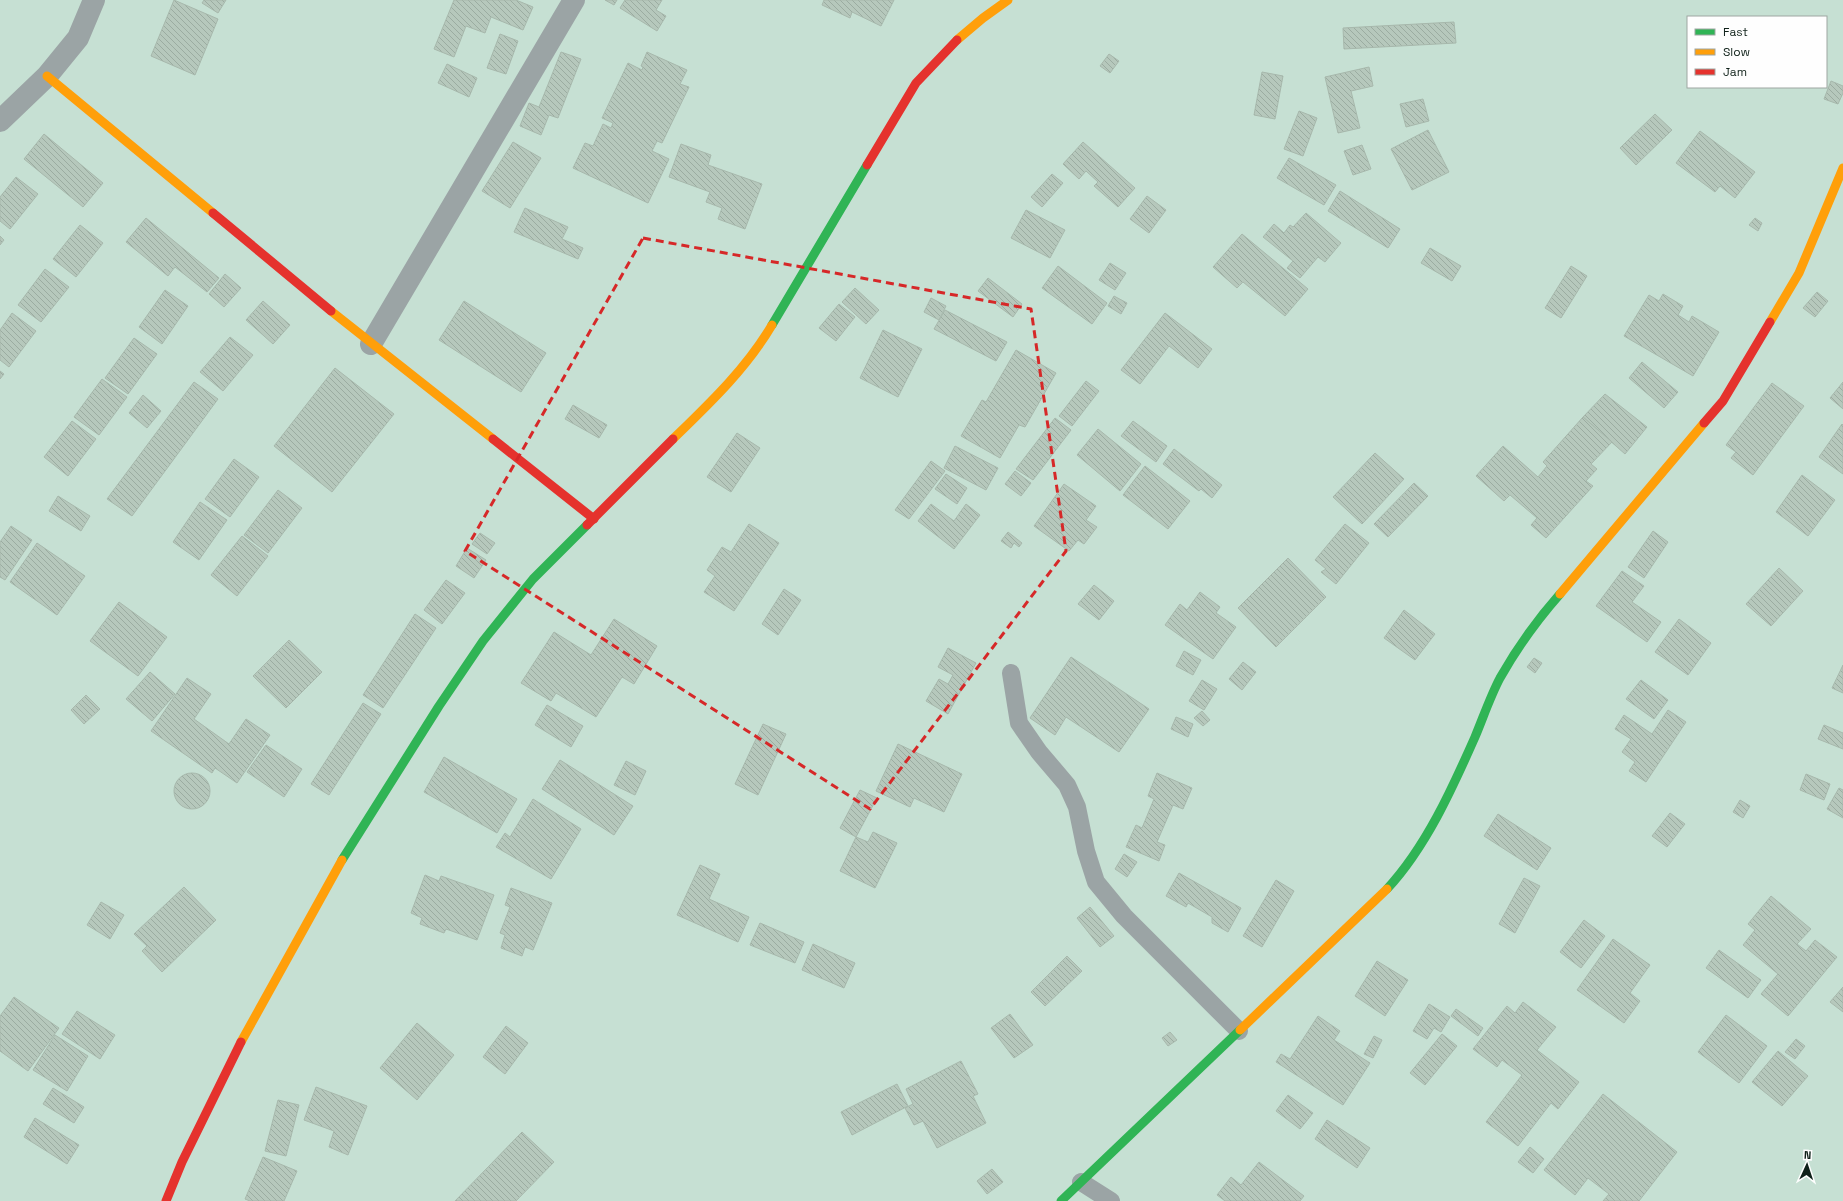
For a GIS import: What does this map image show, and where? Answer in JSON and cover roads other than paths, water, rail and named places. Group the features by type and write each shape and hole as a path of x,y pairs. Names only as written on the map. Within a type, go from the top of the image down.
{"street":[{"path":"0,121 48,76 78,38 94,0"},
{"path":"371,344 574,0"},
{"path":"166,1201 182,1162 244,1035 348,850 439,706 483,641 533,579 727,386 766,334 916,83 948,48 987,14 1008,0"},
{"path":"48,76 371,344 594,519"},
{"path":"1061,1201 1382,895 1403,872 1424,839 1462,766 1500,679 1538,618 1723,401 1799,273 1843,168"}],"lane":[{"path":"1011,672 1019,723 1039,752 1067,784 1077,807 1086,851 1096,882 1124,916 1240,1031"},
{"path":"1081,1182 1111,1201"}]}
